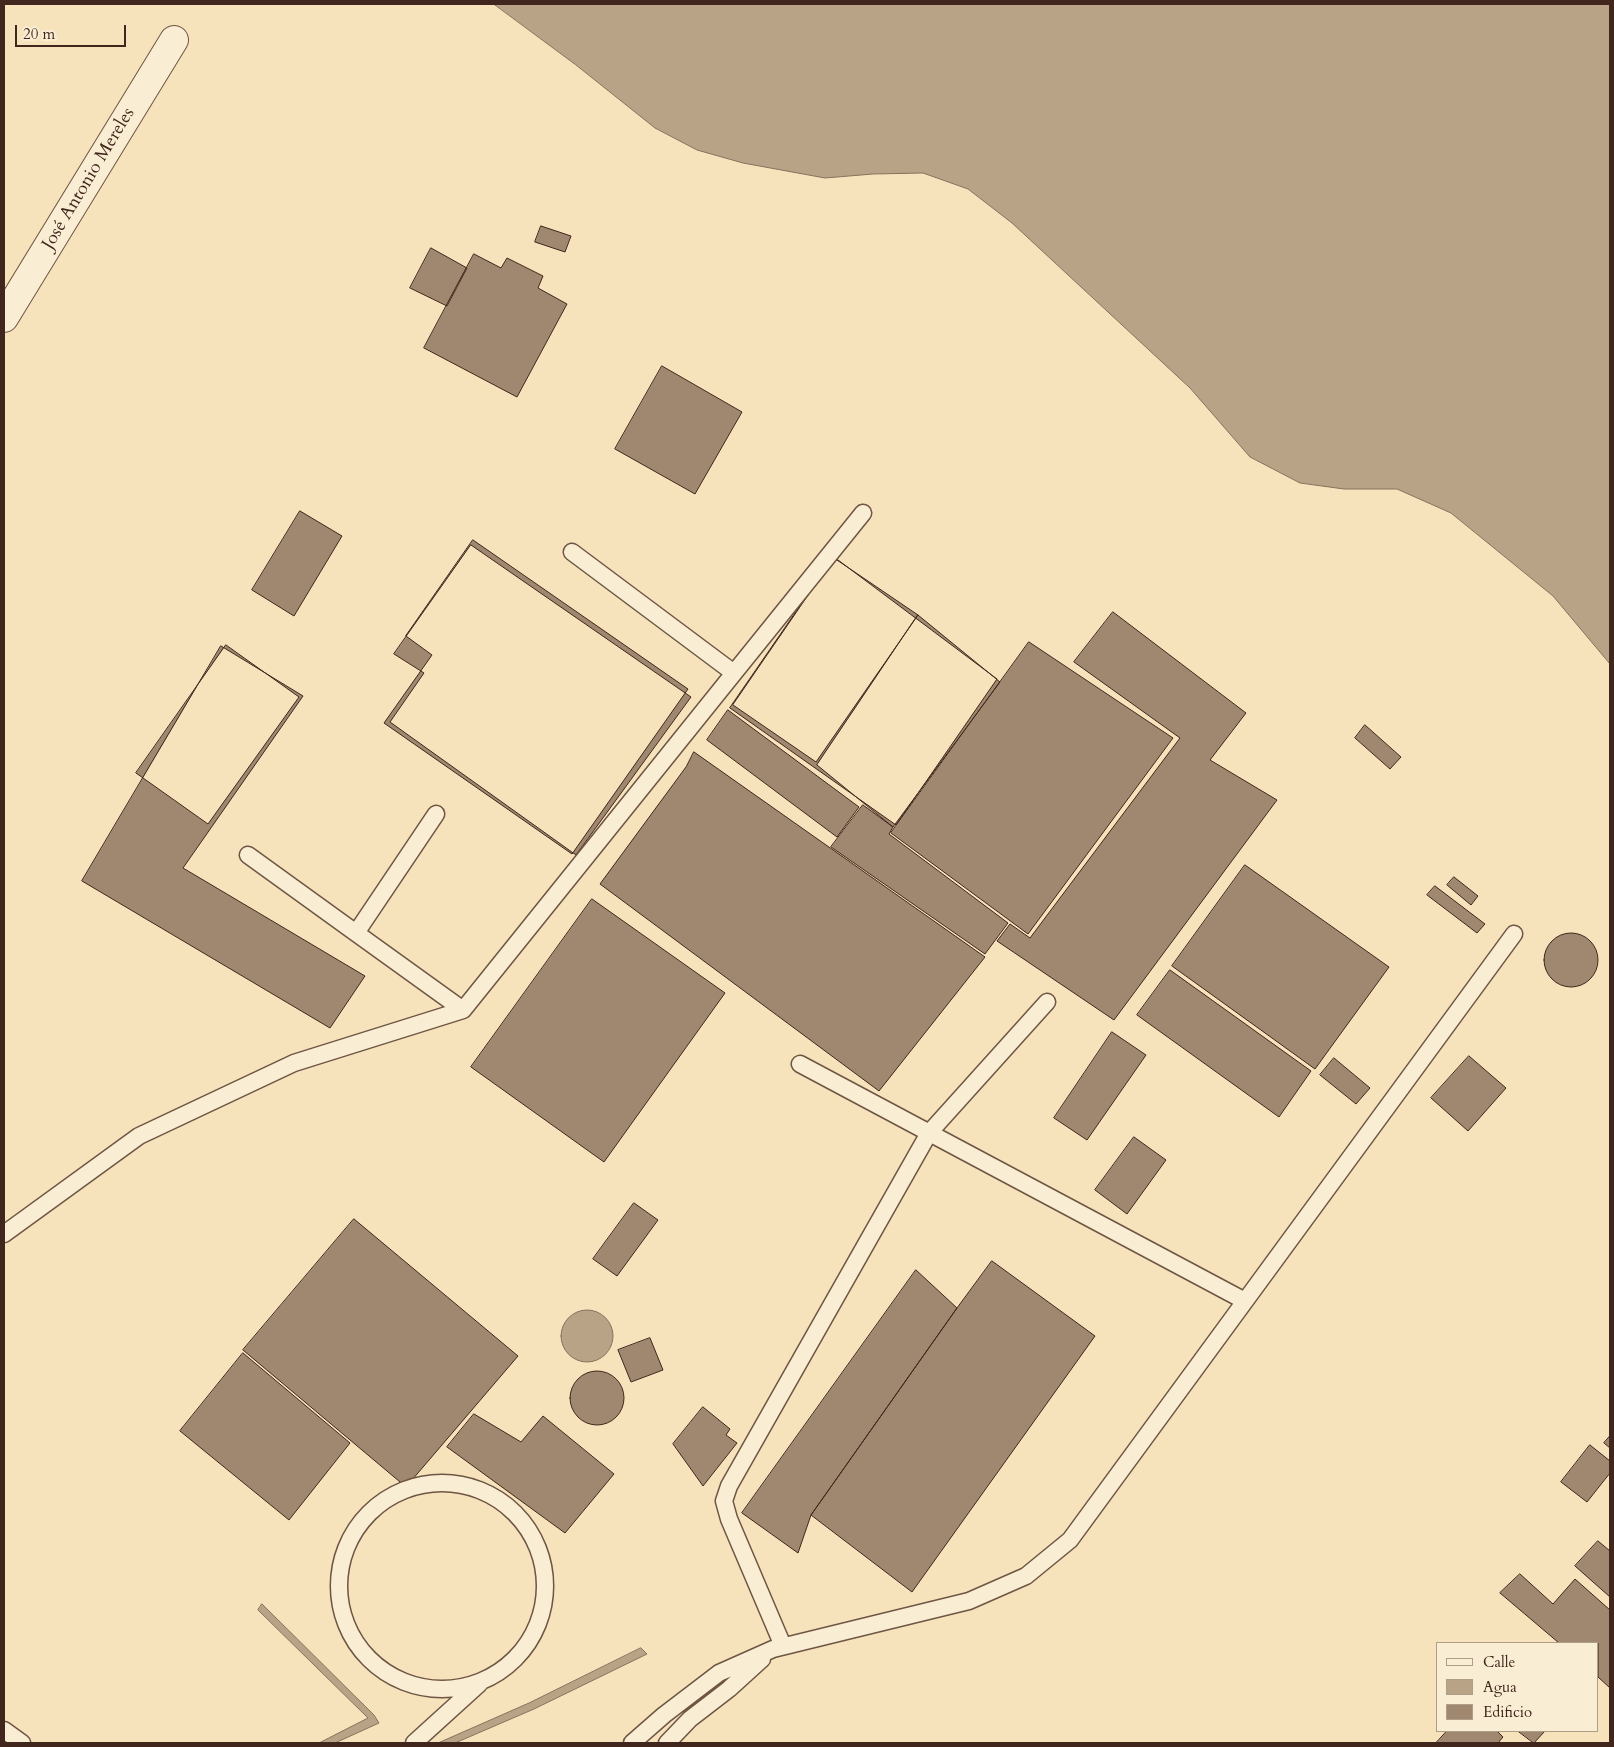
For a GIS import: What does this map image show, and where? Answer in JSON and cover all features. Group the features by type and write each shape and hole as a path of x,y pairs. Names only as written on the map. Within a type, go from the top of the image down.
{"street":[{"name":"José Antonio Mereles","path":"4,318 174,40"}],"lane":[{"path":"4,1234 139,1136 294,1062 463,1010 863,513"},
{"path":"572,552 734,672"},
{"path":"356,933 436,814"},
{"path":"248,856 463,1010"},
{"path":"632,1743 664,1715 720,1672 778,1648 970,1601 1026,1576 1070,1540 1514,934"},
{"path":"778,1648 729,1519 724,1501 729,1486 929,1133 1047,1002"},
{"path":"800,1064 1245,1301"},
{"path":"414,1743 481,1682 510,1663 533,1636 544,1604 544,1569 532,1536 511,1509 482,1490 448,1482 413,1487 381,1502 357,1526 342,1558 338,1592 346,1626 365,1656 389,1675 418,1687 450,1689 481,1682"},
{"path":"667,1743 690,1719 778,1648"},
{"path":"4,1730 22,1743"}],"water":[{"path":"494,4 1610,4 1610,664 1553,596 1451,513 1397,489 1344,489 1300,483 1250,457 1190,388 1012,223 968,189 923,173 873,174 825,178 743,163 697,150 655,128 576,65"},
{"path":"582,1310 592,1310 601,1314 609,1322 613,1336 609,1350 601,1358 592,1362 582,1362 573,1358 565,1350 561,1341 561,1331 565,1322 573,1314"},
{"path":"262,1604 374,1715 379,1723 335,1743 319,1743 368,1718 258,1610"},
{"path":"641,1648 647,1654 534,1709 455,1743 438,1743 529,1703"}],"building":[{"path":"541,226 571,236 565,252 535,242"},
{"path":"431,248 467,268 447,306 410,288"},
{"path":"474,254 501,268 507,258 543,276 538,288 567,304 517,397 424,348"},
{"path":"662,366 742,412 695,494 615,449"},
{"path":"300,511 342,536 294,616 252,590"},
{"path":"473,540 688,689 572,854 384,723 432,655 406,636"},
{"path":"471,545 691,697 576,855 390,722 424,673 394,654"},
{"path":"834,557 997,679 896,825 730,708"},
{"path":"834,558 918,615 816,762 733,705"},
{"path":"1113,612 1246,713 1210,760 1277,800 1114,1020 997,941 1010,924 1030,938 1180,738 1074,662"},
{"path":"918,615 1000,682 893,827 817,765"},
{"path":"1029,642 1173,738 1028,934 891,833"},
{"path":"226,645 299,697 208,824 136,773"},
{"path":"221,646 303,696 183,868 365,976 330,1028 82,881"},
{"path":"728,710 859,807 837,837 707,740"},
{"path":"1365,725 1401,757 1390,769 1355,738"},
{"path":"694,752 985,957 879,1091 600,884 686,767"},
{"path":"863,805 893,827 889,834 1008,923 985,954 831,847"},
{"path":"1245,865 1389,967 1315,1069 1172,966"},
{"path":"1454,877 1478,896 1471,905 1447,885"},
{"path":"1435,886 1485,924 1477,933 1427,895"},
{"path":"592,899 725,993 604,1162 471,1067"},
{"path":"1566,933 1576,933 1586,937 1594,945 1598,960 1594,975 1586,983 1576,987 1566,987 1556,983 1548,975 1544,965 1544,955 1548,945 1556,937"},
{"path":"1170,970 1311,1071 1279,1117 1137,1015"},
{"path":"1112,1032 1146,1055 1087,1140 1054,1118"},
{"path":"1469,1056 1506,1088 1468,1131 1431,1098"},
{"path":"1334,1058 1370,1088 1356,1104 1320,1075"},
{"path":"1134,1137 1166,1160 1127,1214 1095,1190"},
{"path":"634,1203 658,1220 617,1276 593,1259"},
{"path":"354,1219 518,1356 406,1487 243,1350"},
{"path":"992,1261 1095,1336 912,1592 811,1515"},
{"path":"916,1270 957,1308 811,1515 798,1553 742,1513"},
{"path":"650,1338 663,1370 631,1382 618,1350"},
{"path":"243,1353 350,1443 289,1520 180,1431"},
{"path":"592,1371 602,1371 612,1375 620,1383 624,1398 620,1413 612,1421 602,1425 592,1425 582,1421 574,1413 570,1403 570,1393 574,1383 582,1375"},
{"path":"703,1407 730,1429 726,1435 737,1443 703,1486 673,1444"},
{"path":"474,1414 521,1442 543,1416 614,1474 565,1533 447,1447"},
{"path":"1610,1436 1610,1448 1604,1443"},
{"path":"1590,1445 1610,1461 1610,1473 1587,1502 1561,1482"},
{"path":"1598,1541 1610,1551 1610,1597 1575,1566"},
{"path":"1520,1574 1553,1604 1575,1579 1610,1610 1610,1688 1599,1678 1599,1642 1558,1642 1500,1593"},
{"path":"1446,1732 1498,1732 1503,1737 1498,1743 1436,1743"},
{"path":"1519,1732 1544,1732 1534,1743"}]}
